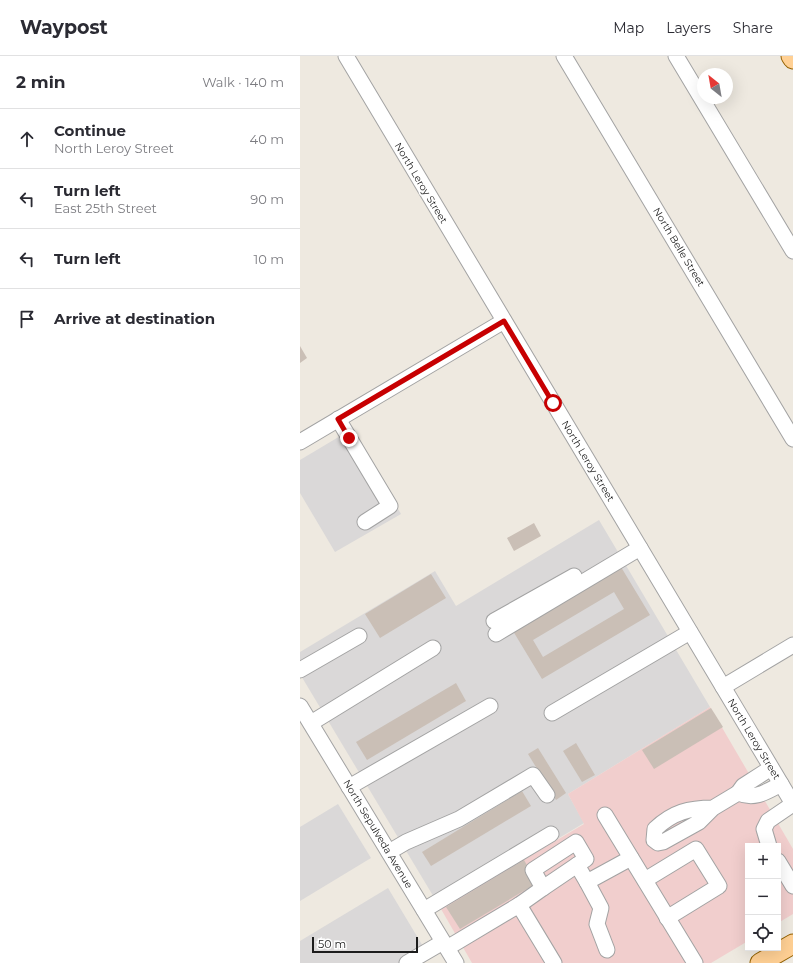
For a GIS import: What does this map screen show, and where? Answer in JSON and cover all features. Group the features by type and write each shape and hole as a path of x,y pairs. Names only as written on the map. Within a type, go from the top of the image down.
{"main road":[{"path":"760,963 793,944"}],"street":[{"name":"North Leroy Street","path":"346,56 793,804"},
{"name":"North Belle Street","path":"564,56 793,439"},
{"path":"676,56 793,251"},
{"path":"300,442 504,321"},
{"path":"338,419 390,506 365,522"},
{"path":"495,628 637,544"},
{"path":"571,711 691,635"},
{"path":"552,712 691,635"},
{"path":"300,670 359,636"},
{"path":"723,687 793,645"},
{"path":"310,723 433,648"},
{"name":"North Sepulveda Avenue","path":"300,706 456,963"},
{"path":"349,787 490,706"},
{"path":"713,808 738,793 743,786 771,768"},
{"path":"389,852 406,842 459,819 533,776 547,795"},
{"path":"738,793 753,797 781,784"},
{"path":"769,843 764,829 768,821 793,804"},
{"path":"605,815 695,963"},
{"path":"424,910 551,834"},
{"path":"407,963 445,945 519,905 544,888 577,865 586,859 576,842 533,870 544,888"},
{"path":"645,880 696,849 719,886 667,918"},
{"path":"587,882 631,858"},
{"path":"577,865 600,908 597,924 607,950"},
{"path":"781,865 793,886"},
{"path":"519,905 548,961"}],"shaded area":[{"path":"352,429 401,514 335,552 300,493 300,460"},
{"path":"599,520 710,707 568,794 584,823 441,909 300,674 300,652 435,571 456,606"},
{"path":"710,707 793,849 793,914 781,921 781,843 745,843 745,943 711,963 472,963 441,909 584,824 568,794"},
{"path":"338,804 371,858 300,901 300,827"},
{"path":"388,888 424,948 399,963 300,963 300,941"}],"building":[{"path":"300,346 307,358 300,363"},
{"path":"534,523 541,536 514,551 507,538"},
{"path":"621,567 650,615 542,679 513,631","holes":["614,592 624,609 543,657 533,640"]},
{"path":"431,574 446,598 380,638 365,614"},
{"path":"456,683 466,701 367,760 356,742"},
{"path":"711,708 723,727 654,769 642,750"},
{"path":"576,743 595,775 582,782 563,751"},
{"path":"538,748 566,793 556,800 528,754"},
{"path":"522,791 531,806 431,866 422,852"},
{"path":"524,860 537,883 460,929 446,907"}],"route":[{"path":"349,438 338,419 504,321 553,403"}]}
